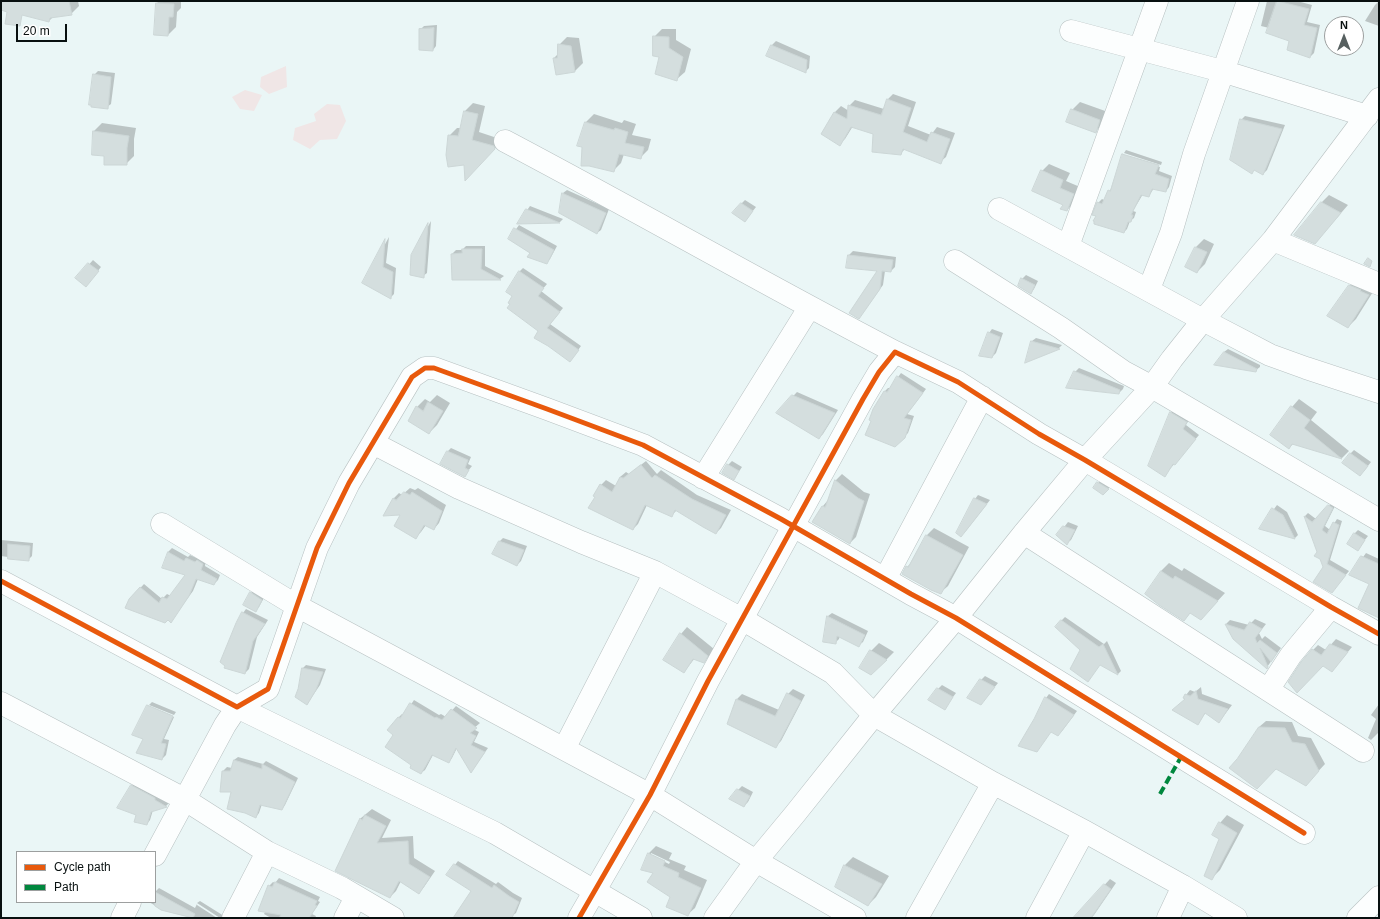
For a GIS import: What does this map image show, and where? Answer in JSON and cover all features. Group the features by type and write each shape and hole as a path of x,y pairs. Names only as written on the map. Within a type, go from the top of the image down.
{"street":[{"path":"1068,246 1157,1"},
{"path":"1149,289 1171,233 1194,154 1222,71 1248,1"},
{"path":"715,918 756,861 874,715 956,618 1085,460 1152,387 1203,320 1273,240 1373,108 1222,71 1072,31"},
{"path":"505,142 661,225 809,308 952,379 1039,434 1379,634"},
{"path":"999,209 1149,289 1203,320 1270,354 1306,368 1379,392"},
{"path":"1273,240 1379,284"},
{"path":"955,261 1061,328 1124,372 1379,520"},
{"path":"703,478 809,308"},
{"path":"578,918 650,794 708,681 862,399 879,372 895,352"},
{"path":"156,853 184,799 204,767 225,725 237,707 268,689 317,548 349,483 412,377 425,368 434,368 643,445 793,526 956,618 1304,834"},
{"path":"885,579 982,397"},
{"path":"373,443 459,488 581,542 655,572 742,619 833,673 874,715 993,783 1183,886 1236,918"},
{"path":"162,524 297,606 650,794 756,861 855,918"},
{"path":"1024,533 1363,751"},
{"path":"564,748 655,572"},
{"path":"1,581 237,707 495,833 641,918"},
{"path":"1268,690 1292,655 1331,607"},
{"path":"1,703 184,799 267,852 342,888 393,918"},
{"path":"917,918 993,783"},
{"path":"1038,918 1084,832"},
{"path":"233,918 267,852"},
{"path":"1168,918 1183,886"},
{"path":"345,918 356,897"},
{"path":"1358,918 1379,897"},
{"path":"122,918 130,903"}],"shaded area":[{"path":"286,66 287,87 269,94 260,87 261,77"},
{"path":"245,90 262,95 254,111 240,109 232,97"},
{"path":"327,104 340,105 346,121 337,139 320,140 310,149 293,140 295,128 316,121 314,114"}],"building":[{"path":"1,1 69,1 72,15 50,18 49,22 22,15 20,26 5,24 7,12 1,10"},
{"path":"1277,1 1309,9 1304,25 1317,28 1310,58 1287,50 1289,41 1266,33"},
{"path":"156,3 174,4 173,17 169,17 168,36 154,35"},
{"path":"434,28 433,51 419,50 419,29"},
{"path":"653,36 669,37 669,48 683,57 677,81 655,74 659,57 653,56"},
{"path":"558,44 571,46 575,72 556,75 553,58 557,58"},
{"path":"771,45 807,60 806,73 766,56"},
{"path":"93,74 111,77 108,109 91,107 91,105 89,105"},
{"path":"887,99 911,108 903,132 927,142 931,132 950,139 941,164 903,149 901,155 872,152 873,134 851,127 840,146 821,134 834,112 847,119 848,105 881,115"},
{"path":"1071,109 1100,120 1096,133 1066,122"},
{"path":"464,111 478,114 472,140 494,146 495,149 465,181 464,165 448,167 446,155 448,135 458,136"},
{"path":"1240,119 1282,129 1263,175 1254,170 1252,174 1230,160"},
{"path":"585,122 614,130 615,128 628,132 625,143 644,147 641,159 619,154 614,172 589,166 581,166 582,147 577,146"},
{"path":"93,131 129,136 127,165 104,165 104,156 92,155"},
{"path":"1122,154 1159,165 1155,174 1169,179 1166,192 1152,189 1149,197 1141,195 1131,215 1133,215 1131,222 1128,222 1124,233 1094,224 1093,221 1096,216 1092,215 1097,202 1102,204 1108,190 1110,191"},
{"path":"1041,170 1063,180 1060,188 1074,194 1067,211 1060,209 1063,205 1032,191"},
{"path":"562,193 606,213 597,234 559,213"},
{"path":"1321,202 1341,213 1315,244 1294,235"},
{"path":"741,203 753,211 745,222 732,213"},
{"path":"526,209 560,223 517,224"},
{"path":"428,223 424,278 410,275 411,255"},
{"path":"514,228 554,250 547,264 527,257 530,253 508,239"},
{"path":"385,239 383,267 393,272 391,299 362,283"},
{"path":"1195,247 1207,252 1197,273 1185,267"},
{"path":"462,249 482,249 481,269 501,280 452,280 451,254 462,253"},
{"path":"848,255 893,260 891,272 882,271 880,289 859,319 849,313 877,271 846,268"},
{"path":"1368,258 1372,261 1370,267 1364,264"},
{"path":"88,263 99,271 86,287 75,278"},
{"path":"519,271 544,288 538,296 560,312 547,328 579,350 570,362 534,338 538,331 507,308 510,304 508,303 512,296 506,292"},
{"path":"1021,278 1035,285 1031,294 1018,286"},
{"path":"1349,285 1369,295 1348,328 1327,316"},
{"path":"988,332 1000,337 992,358 979,356"},
{"path":"1031,341 1060,349 1025,363"},
{"path":"1224,352 1257,369 1256,372 1214,365"},
{"path":"1074,371 1120,390 1119,394 1066,388"},
{"path":"897,376 923,393 904,418 911,420 905,438 895,447 865,435 871,421 869,420 873,409 884,391 887,392"},
{"path":"792,395 835,413 819,439 776,413"},
{"path":"428,402 443,411 429,434 408,421 416,406 423,411"},
{"path":"1291,406 1310,420 1304,428 1342,459 1292,444 1289,449 1270,435"},
{"path":"1170,412 1187,422 1183,429 1196,439 1175,465 1173,464 1165,477 1148,466"},
{"path":"447,451 468,460 465,468 469,470 465,477 440,464"},
{"path":"1350,453 1368,466 1360,476 1342,463"},
{"path":"727,464 739,471 734,480 722,473"},
{"path":"641,465 652,478 655,475 692,499 726,515 716,534 675,510 672,517 645,505 633,530 588,508 595,497 593,496 600,484 612,492 620,477 623,478"},
{"path":"835,480 864,501 850,544 812,522 822,506 825,507"},
{"path":"1097,482 1109,489 1103,495 1093,488"},
{"path":"404,492 410,495 412,492 442,511 434,530 424,525 416,539 394,526 400,515 383,516 393,498 396,500"},
{"path":"974,498 987,504 961,537 956,533"},
{"path":"1328,505 1333,508 1322,530 1327,534 1333,522 1339,525 1327,564 1346,575 1332,593 1313,582 1323,567 1320,559 1314,556 1317,552 1304,516 1312,522"},
{"path":"1272,508 1283,515 1295,539 1259,529"},
{"path":"1063,526 1075,530 1067,545 1056,535"},
{"path":"1354,533 1365,540 1358,551 1347,544"},
{"path":"926,535 963,555 941,594 902,574 906,566 908,567"},
{"path":"499,541 524,550 517,566 492,554"},
{"path":"8,544 30,546 29,561 8,559"},
{"path":"168,552 184,561 186,558 195,562 197,560 203,564 201,570 217,579 214,585 196,579 189,596 171,623 168,620 165,623 125,608 129,599 140,587 159,603 162,597 167,599 185,575 162,568"},
{"path":"1361,556 1379,564 1379,618 1358,608 1369,584 1349,575"},
{"path":"1161,571 1173,579 1175,576 1218,601 1201,620 1190,613 1184,621 1145,594"},
{"path":"250,592 262,600 256,612 243,605"},
{"path":"242,612 265,624 253,641 245,674 224,668 225,666 220,662"},
{"path":"827,616 865,635 859,647 837,636 836,644 823,642"},
{"path":"1061,620 1099,647 1103,644 1118,675 1100,665 1088,682 1070,669 1080,650 1055,627"},
{"path":"1250,622 1262,629 1255,638 1257,643 1260,640 1277,653 1271,662 1260,648 1268,667 1267,669 1233,639 1225,624 1244,630"},
{"path":"680,633 708,656 704,663 693,659 684,673 663,660"},
{"path":"1330,644 1348,652 1332,672 1323,666 1297,693 1288,682 1301,662 1312,649 1321,655"},
{"path":"870,650 887,660 871,675 859,668"},
{"path":"302,668 323,672 316,690 307,705 295,697"},
{"path":"980,679 995,687 981,705 967,698"},
{"path":"937,688 953,697 945,710 928,700"},
{"path":"1196,691 1198,699 1228,709 1219,723 1205,713 1198,725 1172,710 1185,699 1183,698 1185,694 1190,696"},
{"path":"787,693 801,701 776,748 727,724 736,699 775,716"},
{"path":"1045,697 1074,715 1058,736 1051,732 1037,752 1018,746 1034,719"},
{"path":"410,703 435,718 436,717 442,720 451,709 477,728 470,733 476,736 471,745 485,752 471,773 456,748 449,763 432,755 421,774 410,768 411,765 385,747 393,735 387,730 398,717 400,718"},
{"path":"147,705 173,716 161,743 166,744 162,760 136,753 143,739 132,735"},
{"path":"1259,727 1285,728 1292,742 1305,744 1319,771 1306,786 1276,769 1257,789 1229,768"},
{"path":"234,760 262,769 262,764 295,782 282,810 260,805 256,818 245,813 227,809 231,792 220,792 222,771 230,771"},
{"path":"131,785 155,798 155,800 167,807 151,812 147,825 134,822 136,815 117,808"},
{"path":"737,789 750,796 744,807 729,799"},
{"path":"365,815 386,826 377,843 408,841 409,864 430,877 419,894 399,881 390,898 335,871 360,818 362,820"},
{"path":"1219,822 1237,833 1212,880 1204,876 1219,839 1212,835"},
{"path":"648,853 665,861 663,866 679,873 678,877 701,888 688,916 666,907 670,897 647,882 653,873 641,870"},
{"path":"454,864 492,888 494,885 519,902 512,918 453,918 471,891 446,875"},
{"path":"844,865 882,884 868,906 835,887"},
{"path":"275,882 317,901 315,905 317,906 309,918 279,918 281,915 258,911 268,885 272,887"},
{"path":"1104,884 1111,889 1091,918 1073,918"},
{"path":"156,893 195,914 193,918 161,910 155,906"}],"marked path":[{"path":"1160,794 1181,757"}],"cycle path":[{"path":"579,918 650,795 708,681 863,399 879,372 895,352 958,382 1039,434 1379,634"},
{"path":"1,581 237,707 268,689 317,548 349,483 412,377 425,368 434,368 643,445 781,519 911,594 956,618 1304,833"}]}
